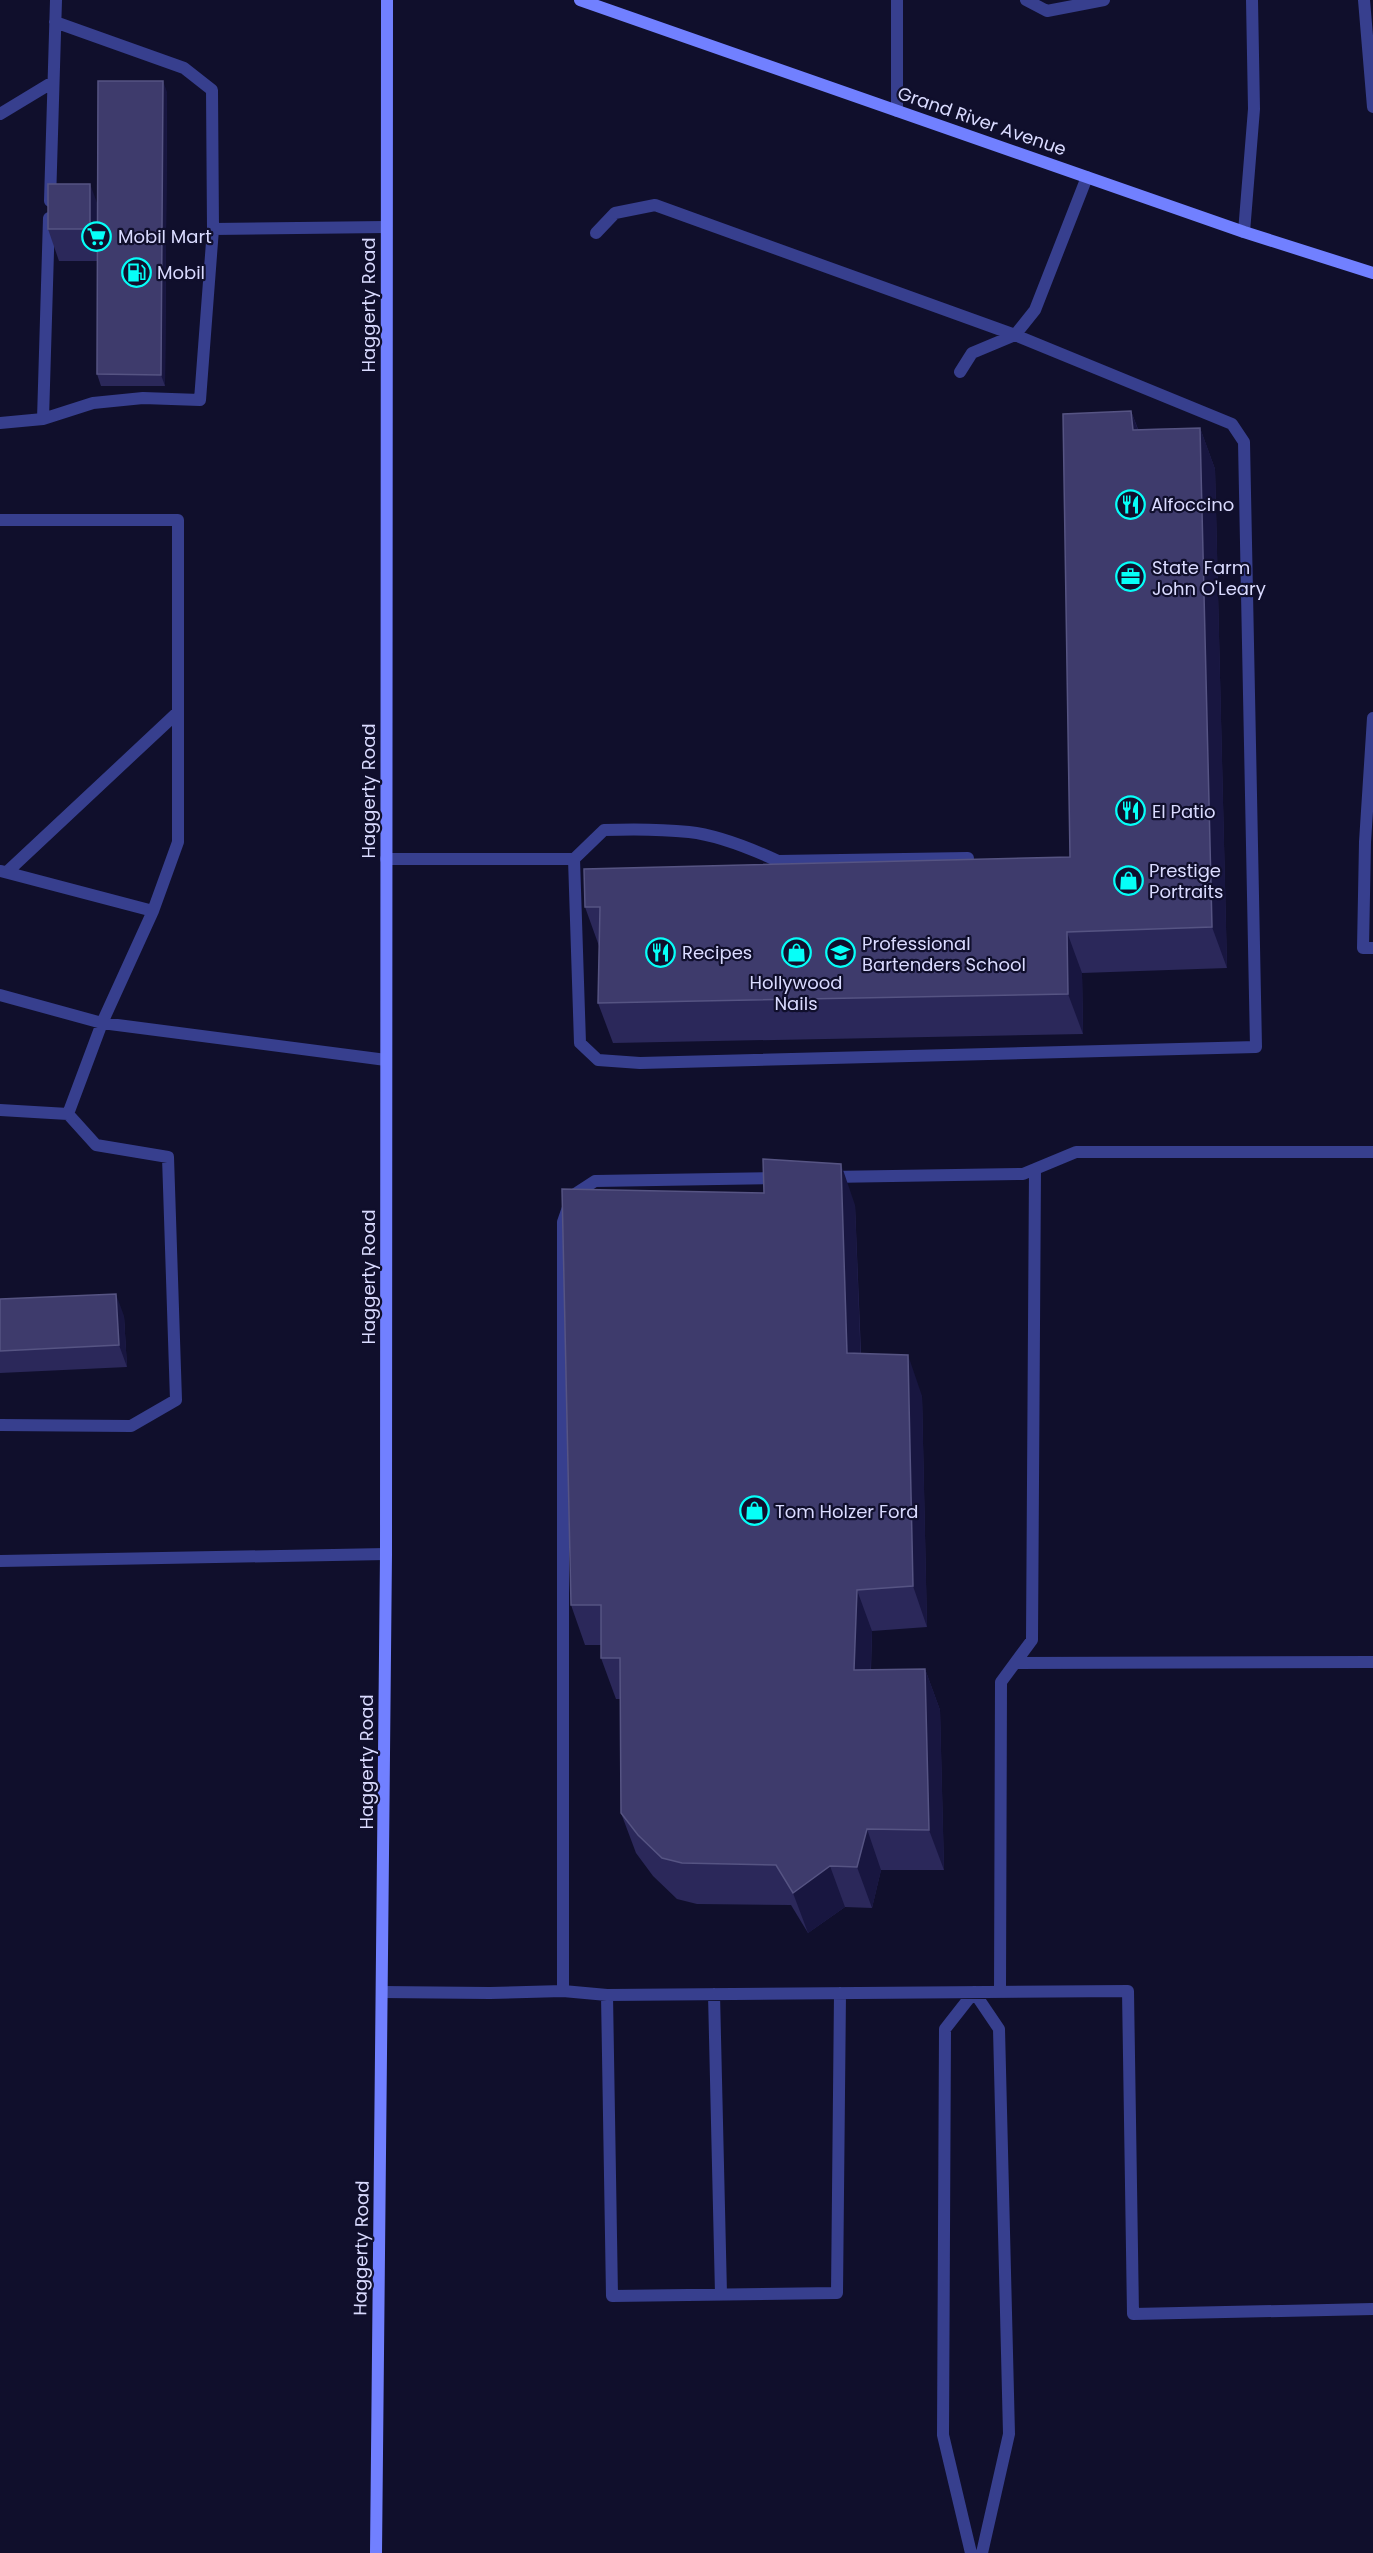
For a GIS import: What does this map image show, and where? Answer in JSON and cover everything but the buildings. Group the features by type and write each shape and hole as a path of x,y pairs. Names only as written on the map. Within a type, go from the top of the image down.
{"street":[{"name":"Haggerty Road","path":"376,2553 386,1554 387,0"},
{"name":"Grand River Avenue","path":"580,0 1244,232 1373,273"}],"lane":[{"path":"43,419 56,0"},
{"path":"897,0 897,111"},
{"path":"1026,0 1047,11 1104,0"},
{"path":"1244,232 1254,109 1252,0"},
{"path":"1364,0 1373,107"},
{"path":"0,423 43,419 93,403 143,398 200,400 213,229 212,90 184,68 55,22"},
{"path":"0,114 53,82"},
{"path":"960,372 972,353 1015,335 1035,309 1087,177"},
{"path":"574,859 580,1043 598,1060 640,1063 1256,1047 1244,442 1232,424 1015,335 655,205 615,213 596,233"},
{"path":"213,229 386,227"},
{"path":"0,520 178,520 178,842 153,911 102,1023 68,1114"},
{"path":"3,872 178,712"},
{"path":"1373,718 1365,842 1363,948 1373,948"},
{"path":"386,859 574,859 603,830 635,829 691,832 755,850 778,861 968,858"},
{"path":"3,872 153,911"},
{"path":"0,995 102,1023 386,1060"},
{"path":"0,1110 68,1114 96,1144 168,1157 176,1400 131,1426 0,1425"},
{"path":"821,1177 1023,1174 1076,1152 1373,1152"},
{"path":"1000,1992 1001,1682 1032,1640 1035,1169"},
{"path":"564,1990 563,1222 572,1196 596,1181 786,1178"},
{"path":"0,1561 386,1554"},
{"path":"1015,1663 1373,1662"},
{"path":"382,1992 490,1993 564,1990 607,1995 1128,1991 1133,2314 1373,2309"},
{"path":"971,2553 943,2435 945,2029 974,1992"},
{"path":"974,1992 999,2029 1009,2434 982,2553"},
{"path":"607,1995 612,2296 837,2293 840,1993"},
{"path":"714,1994 721,2294"}],"place":[{"name":"Mobil Mart","path":"97,236"},
{"name":"Mobil","path":"136,272"},
{"name":"Alfoccino","path":"1130,504"},
{"name":"State Farm John O'Leary","path":"1131,577"},
{"name":"El Patio","path":"1131,811"},
{"name":"Prestige Portraits","path":"1128,880"},
{"name":"Recipes","path":"661,952"},
{"name":"Hollywood Nails","path":"796,953"},
{"name":"Professional Bartenders School","path":"841,953"},
{"name":"Tom Holzer Ford","path":"754,1511"}]}
